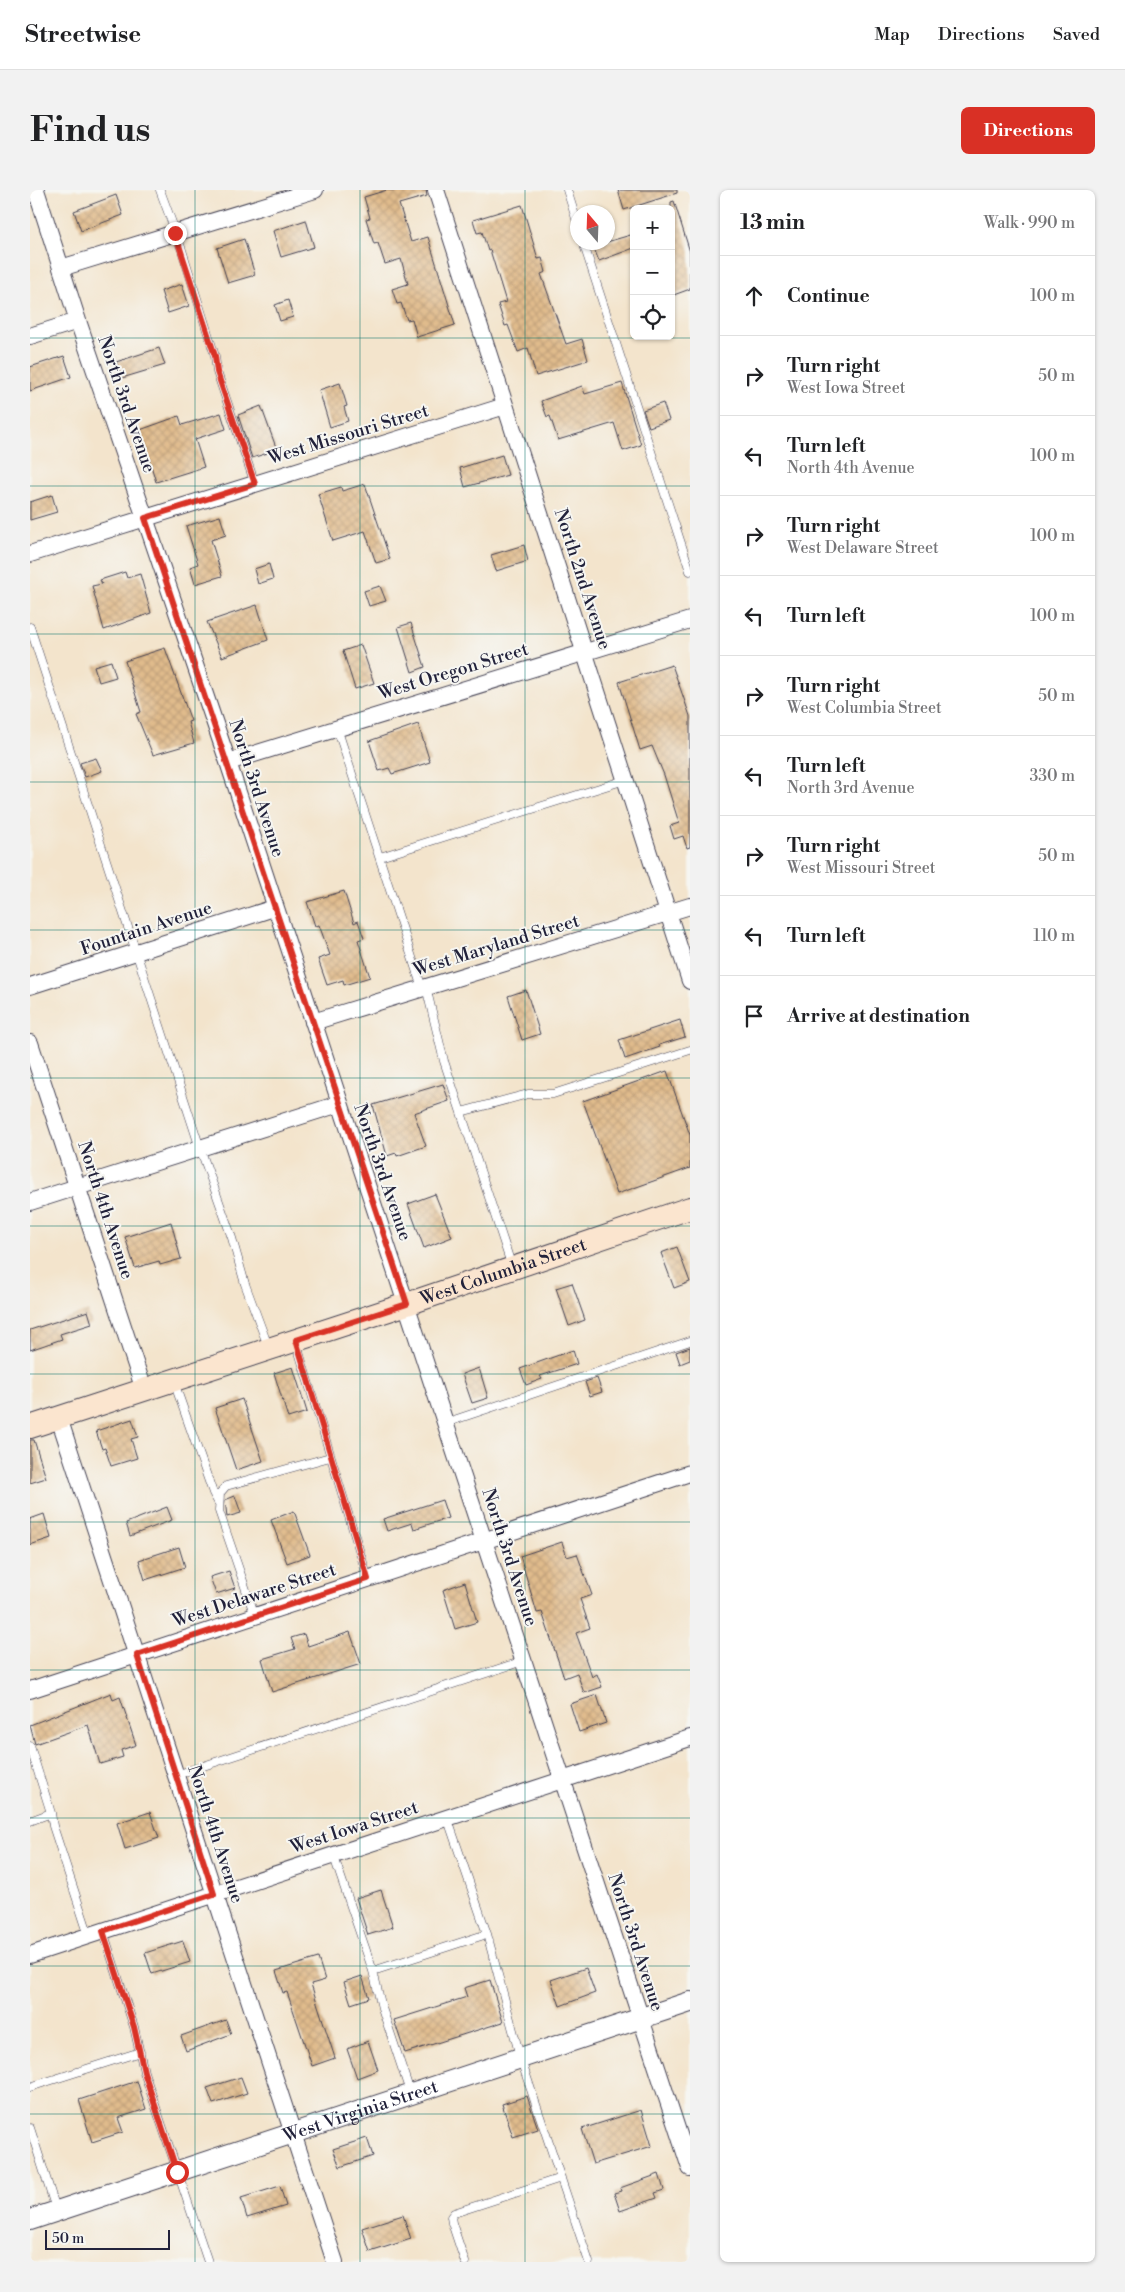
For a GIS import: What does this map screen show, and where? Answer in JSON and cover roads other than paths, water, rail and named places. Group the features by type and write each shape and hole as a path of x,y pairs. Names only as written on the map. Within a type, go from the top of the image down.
{"main road":[{"name":"West Columbia Street","path":"30,1427 513,1269 690,1208"}],"street":[{"name":"North 3rd Avenue","path":"36,190 78,320 228,762 274,908 407,1304 483,1541 690,2168"},
{"name":"North 2nd Avenue","path":"436,190 667,913 687,960 690,981"},
{"path":"61,268 310,191"},
{"path":"30,336 78,320"},
{"name":"West Missouri Street","path":"30,554 505,406"},
{"name":"West Oregon Street","path":"228,762 690,620"},
{"name":"West Maryland Street","path":"313,1022 690,906"},
{"name":"Fountain Avenue","path":"30,986 274,908"},
{"name":"North 4th Avenue","path":"30,1042 144,1390"},
{"path":"30,1202 339,1104"},
{"name":"North 4th Avenue","path":"59,1418 335,2262"},
{"name":"West Delaware Street","path":"30,1690 690,1473"},
{"name":"West Iowa Street","path":"30,1955 690,1738"},
{"name":"West Virginia Street","path":"30,2220 521,2060 690,2002"}],"lane":[{"path":"160,190 215,356 217,372 255,484"},
{"path":"567,190 572,205"},
{"path":"586,250 690,572"},
{"path":"30,627 200,1148 232,1238 245,1284 270,1349"},
{"path":"337,728 424,987 444,1061 513,1269"},
{"path":"380,858 625,780"},
{"path":"461,1112 528,1094 553,1094 690,1050"},
{"path":"296,1340 368,1579"},
{"path":"445,1423 690,1341"},
{"path":"174,1380 212,1493 218,1502"},
{"path":"255,1616 219,1511 220,1493 226,1486 330,1458"},
{"path":"175,1775 523,1661"},
{"path":"30,1746 51,1813 53,1826 128,2009 177,2172 208,2262"},
{"path":"30,1821 51,1813"},
{"path":"447,1817 487,1934 521,2060 589,2262"},
{"path":"333,1854 373,1970 382,2008 411,2095"},
{"path":"373,1970 487,1934"},
{"path":"30,2088 140,2052"},
{"path":"30,2128 57,2212"},
{"path":"465,2262 452,2223 451,2217 454,2213 561,2178"}]}
